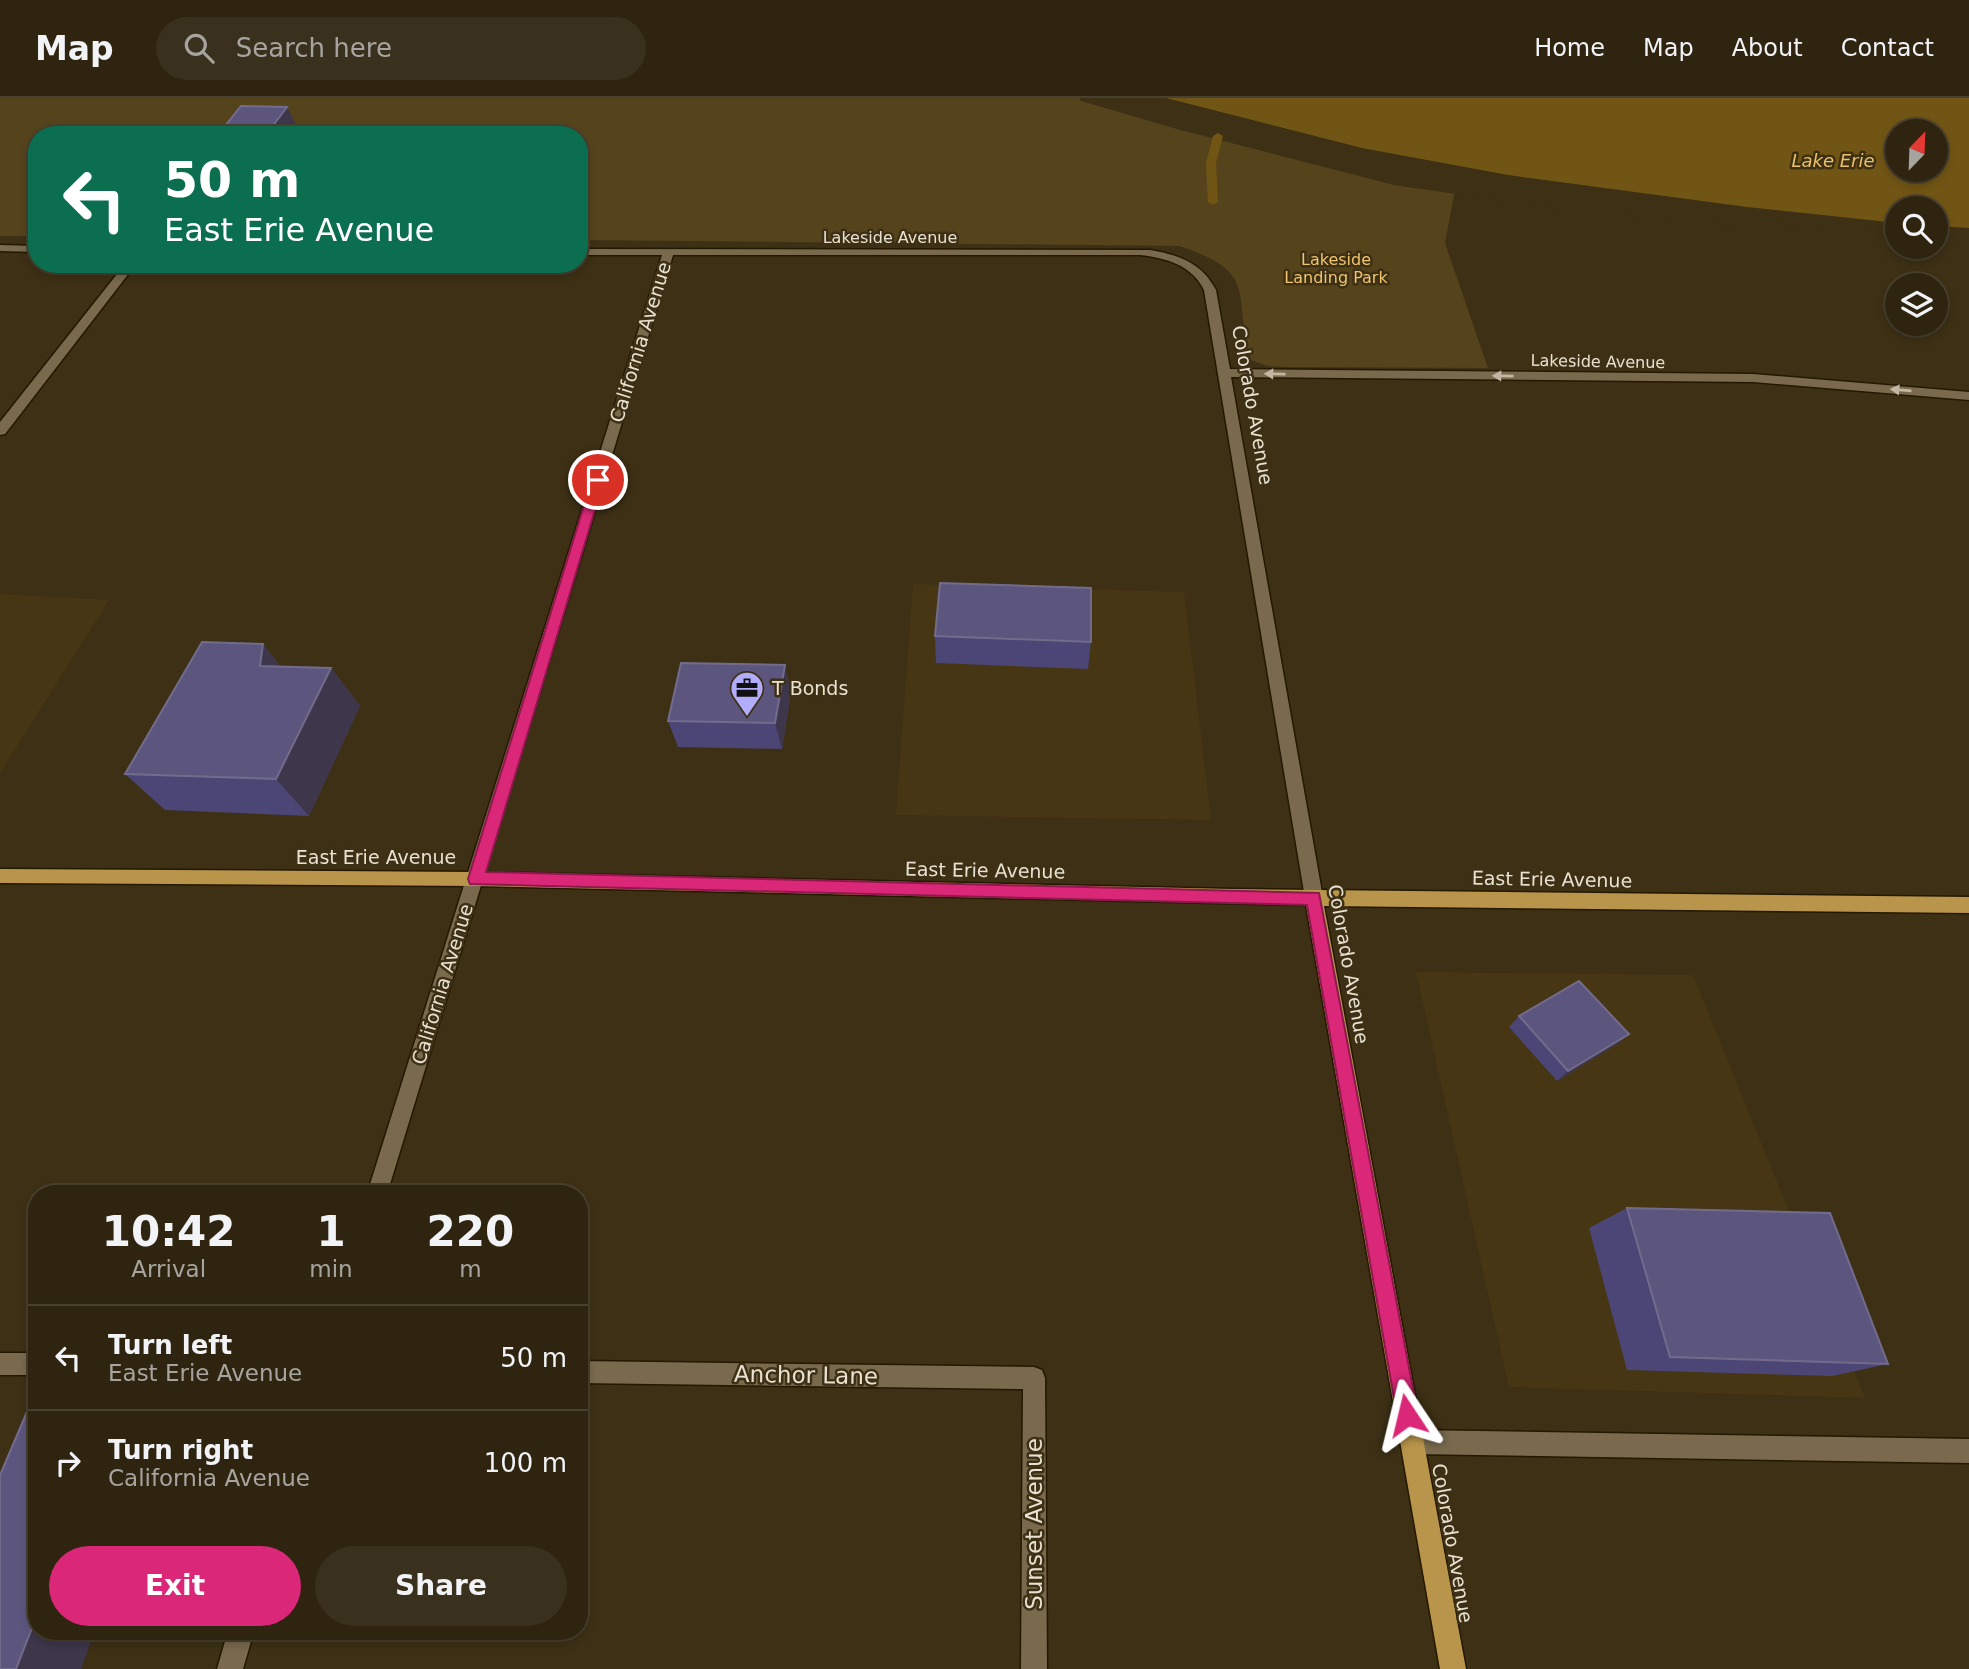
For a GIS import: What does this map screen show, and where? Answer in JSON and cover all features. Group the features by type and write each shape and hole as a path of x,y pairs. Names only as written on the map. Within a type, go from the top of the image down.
{"main road":[{"name":"East Erie Avenue","path":"0,876 476,879 1314,898 1969,905"},
{"name":"Colorado Avenue","path":"1314,898 1453,1669"}],"street":[{"path":"0,248 28,249"},
{"name":"Lakeside Avenue","path":"588,252 1140,252 1172,257 1196,271"},
{"name":"California Avenue","path":"380,1185 668,253"},
{"name":"Colorado Avenue","path":"1196,271 1208,283 1210,290 1314,898"},
{"path":"0,431 124,273"},
{"name":"Lakeside Avenue","path":"1225,373 1753,378 1969,396"},
{"path":"0,1364 28,1364"},
{"name":"Anchor Lane","path":"588,1371 1034,1378"},
{"name":"Sunset Avenue","path":"1034,1378 1034,1669"},
{"path":"1412,1442 1969,1451"},
{"path":"230,1669 238,1640"}],"shaded area":[{"path":"913,584 1184,592 1211,820 896,815"},
{"path":"0,594 109,600 0,773"},
{"path":"1416,972 1693,975 1865,1398 1509,1387"}],"green space":[{"name":"Lakeside Landing Park","path":"0,98 1082,98 1455,190 1445,243 1488,368 1286,367 1267,366 1251,360 1239,289 1233,277 1222,266 1205,256 1179,246 588,240 588,126 28,126 28,236 0,236"}],"water":[{"name":"Lake Erie","path":"1082,98 1969,98 1969,239 1948,236 1948,196 1885,196 1885,230 1763,218 1755,223"}],"pier":[{"path":"1079,98 1166,98 1362,148 1508,175 1747,207 1885,222 1885,233 1764,222 1755,227 1574,211 1394,185 1177,129 1081,101"},
{"path":"1948,227 1969,228 1969,242 1948,240"}],"building":[{"path":"241,106 287,107 273,126 225,126"},
{"path":"940,583 1091,588 1091,642 935,636"},
{"path":"202,642 263,644 260,666 331,668 276,779 125,774"},
{"path":"681,663 785,665 775,723 668,721"},
{"path":"1579,981 1629,1034 1568,1071 1519,1016"},
{"path":"1627,1208 1830,1213 1888,1364 1670,1357"},
{"path":"28,1409 28,1638 16,1669 0,1669 0,1475"}],"waterway":[{"path":"1213,202 1211,163 1218,136"}],"place":[{"name":"T Bonds","path":"747,718"}],"route":[{"path":"598,480 476,879 1314,898 1407,1415"}]}
